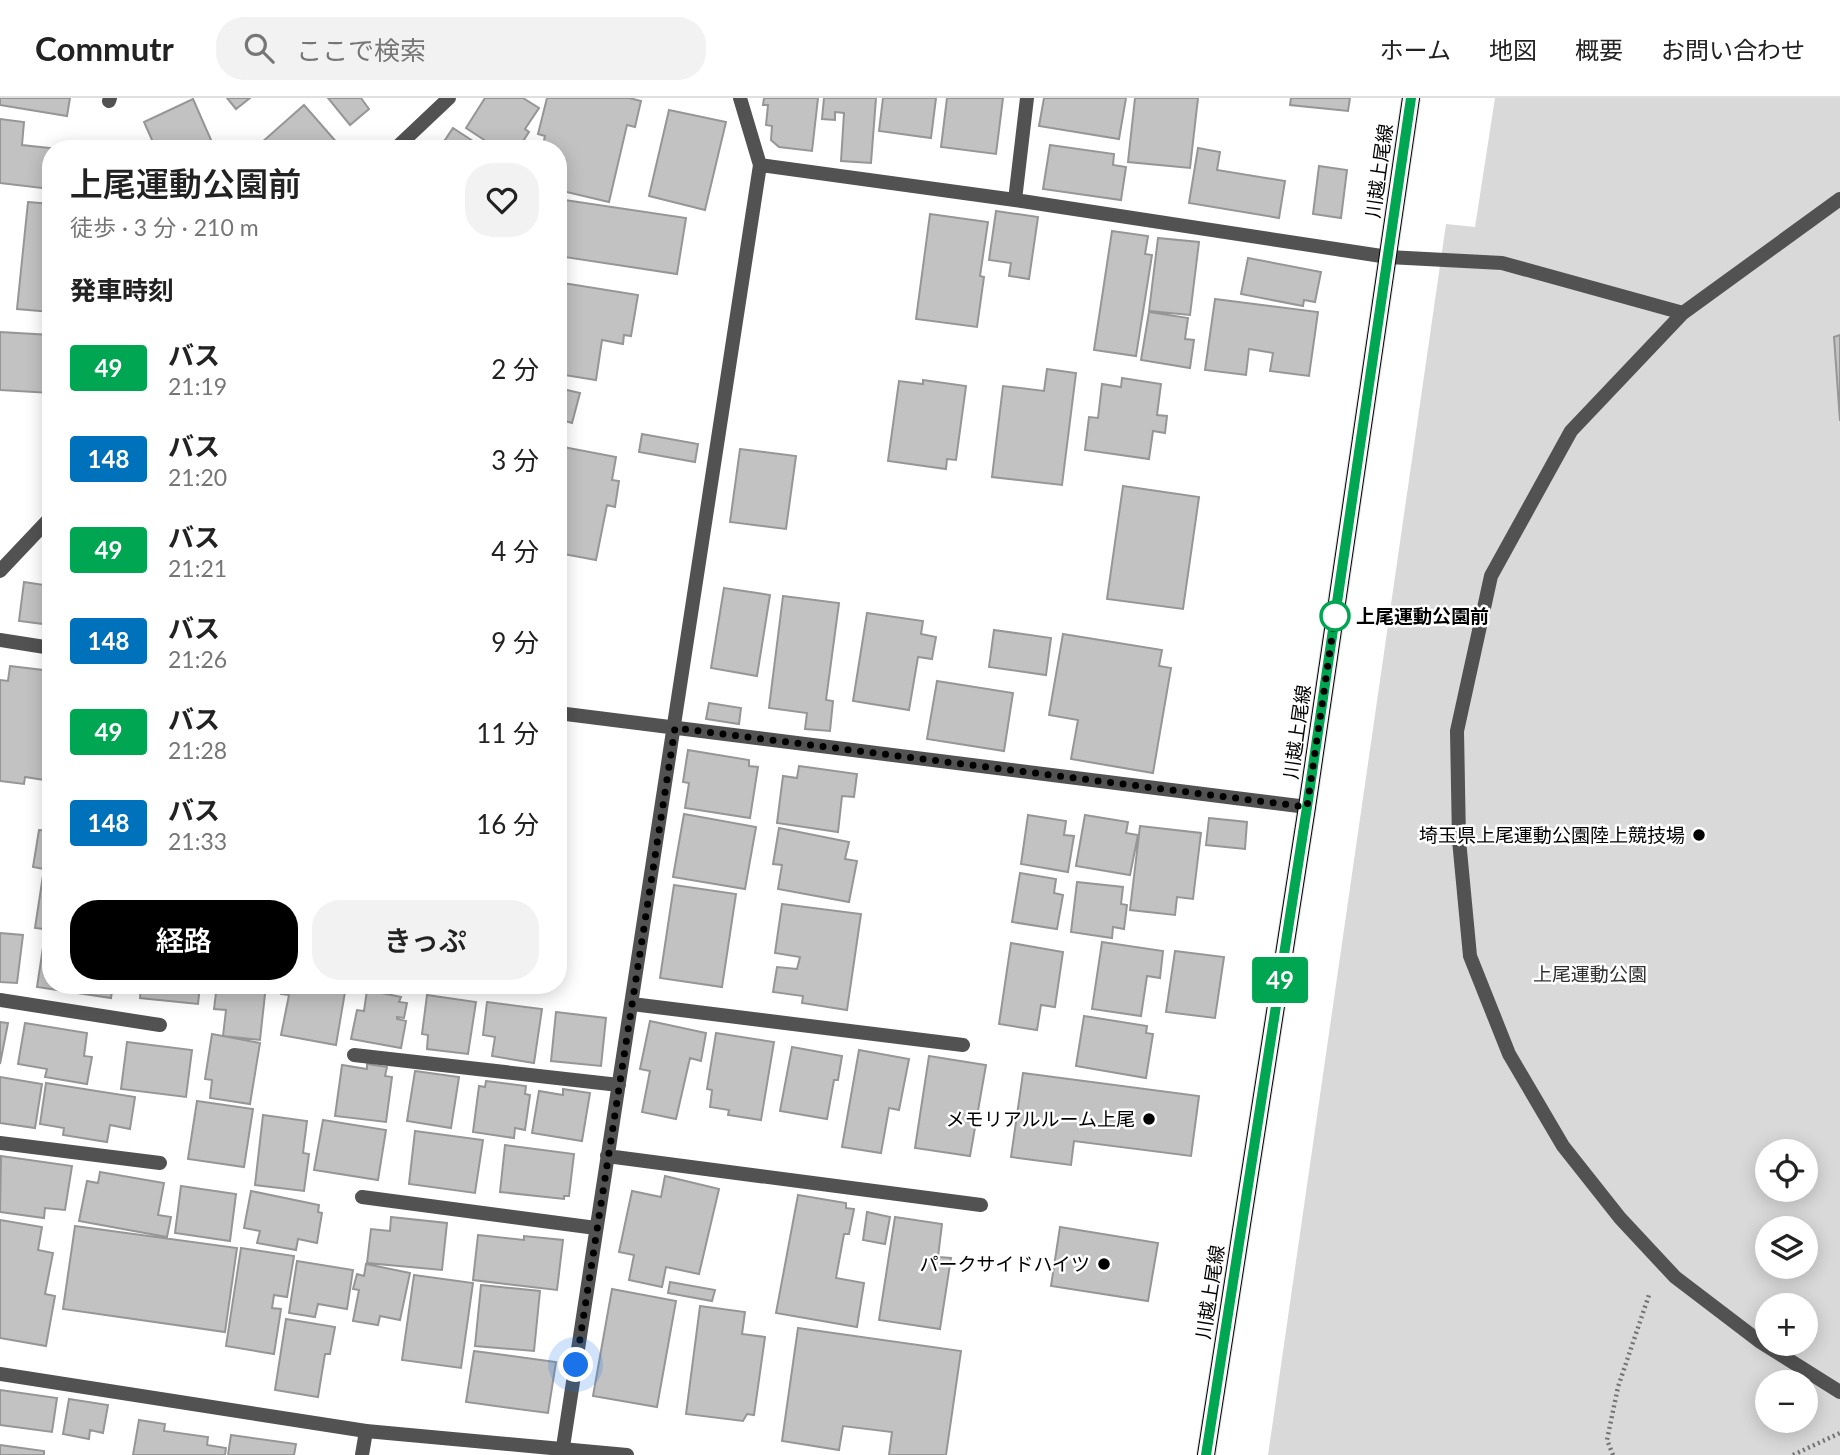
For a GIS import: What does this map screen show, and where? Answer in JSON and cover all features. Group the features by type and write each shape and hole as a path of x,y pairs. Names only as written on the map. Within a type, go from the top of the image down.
{"main road":[{"name":"川越上尾線","path":"1206,1455 1307,807 1411,98"}],"street":[{"path":"405,140 449,98"},
{"path":"563,1447 760,165 740,98"},
{"path":"1015,200 1027,98"},
{"path":"760,165 1015,200 1388,257 1502,263 1683,313"},
{"path":"1840,199 1683,313 1571,431 1491,576 1457,731 1458,840 1470,956 1509,1054 1563,1146 1620,1218 1675,1277 1759,1341 1840,1392"},
{"path":"0,571 42,527"},
{"path":"0,640 42,647"},
{"path":"567,714 1307,807"},
{"path":"0,1000 160,1025"},
{"path":"632,1004 963,1045"},
{"path":"354,1055 619,1085"},
{"path":"0,1143 160,1163"},
{"path":"607,1156 981,1205"},
{"path":"362,1197 596,1228"},
{"path":"0,1374 366,1431 563,1447 627,1455"},
{"path":"362,1455 366,1431"}],"path":[{"path":"1614,1455 1607,1440 1618,1387 1659,1260"},
{"path":"1793,1455 1840,1433"}],"green space":[{"name":"上尾運動公園","path":"1495,98 1840,98 1840,1455 1268,1455 1446,224 1475,227"}],"building":[{"path":"0,98 70,98 67,116 0,105"},
{"path":"227,98 250,98 236,109"},
{"path":"328,98 361,98 369,109 350,125"},
{"path":"485,98 523,98 539,108 525,129 529,132 524,140 484,140 466,128"},
{"path":"547,98 629,98 641,101 635,127 627,125 609,202 567,192 567,140 544,140 545,136 538,134"},
{"path":"764,98 818,98 812,151 779,147 771,140 772,126 766,125 768,105 763,105"},
{"path":"824,98 876,98 871,163 841,161 844,113 835,112 835,120 822,119"},
{"path":"883,98 936,98 931,138 879,131"},
{"path":"947,98 1003,98 996,154 941,147"},
{"path":"1044,98 1126,98 1119,139 1039,126"},
{"path":"1135,98 1198,98 1190,168 1128,162"},
{"path":"1291,98 1350,98 1348,111 1290,105"},
{"path":"193,99 211,140 152,140 144,122"},
{"path":"304,105 335,140 264,140"},
{"path":"669,110 726,122 705,210 649,196"},
{"path":"0,119 24,122 22,145 42,147 42,188 0,183"},
{"path":"453,128 471,140 445,140"},
{"path":"1050,145 1114,154 1113,165 1126,167 1121,200 1043,189"},
{"path":"1198,148 1220,152 1217,170 1285,181 1279,218 1189,203"},
{"path":"1319,166 1347,170 1341,218 1313,214"},
{"path":"567,200 686,218 677,274 567,257"},
{"path":"28,202 42,203 42,311 17,309"},
{"path":"996,211 1038,217 1029,279 1009,276 1011,263 989,260"},
{"path":"930,214 988,222 980,276 984,277 977,327 916,319"},
{"path":"1112,231 1148,236 1145,254 1152,255 1136,356 1094,350"},
{"path":"1158,238 1199,242 1190,315 1149,311"},
{"path":"1248,258 1321,272 1315,302 1304,300 1303,306 1241,294"},
{"path":"567,284 638,295 631,336 624,335 623,344 602,340 596,380 567,375"},
{"path":"1215,299 1318,312 1309,376 1270,371 1273,353 1249,349 1246,375 1205,370"},
{"path":"1149,312 1188,318 1185,339 1194,340 1190,368 1141,360"},
{"path":"0,332 42,334 42,392 0,390"},
{"path":"1840,335 1840,421 1834,337"},
{"path":"1047,369 1076,373 1062,485 992,477 1003,386 1044,391"},
{"path":"1122,378 1161,384 1157,415 1167,416 1165,433 1153,431 1149,459 1085,450 1089,417 1098,418 1102,384 1121,387"},
{"path":"923,380 966,386 956,460 947,459 946,469 888,461 899,381 923,384"},
{"path":"567,390 580,393 572,423 567,422"},
{"path":"642,434 698,444 695,462 639,452"},
{"path":"567,448 616,457 612,480 619,481 615,507 607,505 596,560 567,555"},
{"path":"740,449 796,456 786,529 730,522"},
{"path":"1123,486 1199,497 1183,609 1107,599"},
{"path":"24,582 42,585 42,624 19,621"},
{"path":"724,588 770,595 757,676 711,668"},
{"path":"783,596 839,603 826,700 833,701 830,731 805,729 807,713 769,708"},
{"path":"867,613 923,621 921,634 936,637 932,659 918,657 909,710 853,701"},
{"path":"994,630 1051,638 1046,675 989,667"},
{"path":"1063,634 1162,650 1159,666 1171,668 1153,773 1071,759 1078,720 1049,715"},
{"path":"10,666 42,670 42,780 25,777 24,784 0,781 0,680 8,681"},
{"path":"937,681 1013,693 1004,751 927,739"},
{"path":"709,703 741,708 739,724 706,719"},
{"path":"688,750 749,760 749,766 758,767 750,818 685,808 689,783 683,782"},
{"path":"799,766 857,774 854,797 842,796 838,832 777,823 783,776 797,778"},
{"path":"684,814 756,827 745,889 673,877"},
{"path":"1028,815 1066,821 1064,835 1074,836 1068,872 1021,864"},
{"path":"1085,815 1128,822 1126,833 1138,835 1130,875 1076,866"},
{"path":"1209,818 1247,822 1245,849 1206,845"},
{"path":"1140,826 1201,833 1193,899 1177,897 1175,915 1130,910"},
{"path":"779,828 849,842 845,859 857,861 849,902 778,889 782,865 773,864"},
{"path":"39,830 42,830 42,869 33,867"},
{"path":"1020,873 1056,879 1054,893 1063,895 1057,929 1012,922"},
{"path":"42,882 42,929 35,928"},
{"path":"1077,882 1123,887 1121,904 1127,905 1124,929 1113,927 1112,938 1071,932"},
{"path":"674,885 736,894 722,987 660,978"},
{"path":"782,904 861,914 847,1010 802,1003 803,996 773,992 777,967 797,969 800,957 775,953"},
{"path":"0,933 23,935 17,983 0,982"},
{"path":"1102,942 1163,951 1160,978 1147,976 1141,1016 1092,1009"},
{"path":"1011,943 1063,952 1055,1007 1041,1005 1037,1030 999,1024"},
{"path":"1175,951 1224,957 1215,1018 1166,1012"},
{"path":"42,954 42,988 37,987"},
{"path":"84,994 112,994 111,998"},
{"path":"140,994 199,994 198,1004 140,998"},
{"path":"216,994 265,994 260,1040 223,1036 226,1010 214,1009"},
{"path":"281,994 345,994 336,1045 281,1035 289,995"},
{"path":"366,994 401,997 399,1002 407,1003 404,1018 397,1017 406,1021 401,1048 351,1039 357,1010 364,1011"},
{"path":"427,995 476,1002 468,1054 427,1049 428,1035 422,1034"},
{"path":"487,1002 542,1009 534,1063 492,1056 495,1037 483,1035"},
{"path":"556,1012 606,1018 601,1066 551,1061"},
{"path":"1084,1016 1147,1026 1146,1033 1153,1034 1146,1078 1076,1066"},
{"path":"650,1021 706,1033 701,1061 690,1058 676,1119 642,1112 650,1071 640,1069"},
{"path":"0,1022 8,1023 0,1064"},
{"path":"25,1023 87,1033 84,1056 92,1057 87,1084 45,1077 47,1069 18,1064"},
{"path":"716,1033 774,1042 761,1120 728,1115 729,1110 710,1107 712,1090 707,1089"},
{"path":"212,1034 260,1043 250,1104 210,1098 212,1080 205,1079"},
{"path":"127,1042 192,1050 186,1097 121,1089"},
{"path":"792,1047 842,1056 838,1080 834,1080 827,1119 780,1111"},
{"path":"859,1050 909,1059 899,1110 889,1108 881,1153 842,1147"},
{"path":"929,1056 986,1065 970,1156 915,1148"},
{"path":"367,1064 387,1067 385,1076 392,1077 386,1122 335,1116 342,1065 367,1069"},
{"path":"415,1071 459,1077 451,1128 407,1121"},
{"path":"1023,1073 1199,1096 1191,1156 1074,1141 1071,1165 1011,1157"},
{"path":"0,1077 42,1084 35,1128 0,1123"},
{"path":"486,1081 526,1086 525,1094 530,1095 525,1130 515,1128 514,1138 473,1132 479,1086 485,1087"},
{"path":"46,1083 135,1097 130,1129 110,1125 107,1142 63,1135 64,1128 40,1124"},
{"path":"563,1089 590,1093 582,1141 532,1133 539,1091 563,1095"},
{"path":"197,1101 253,1109 244,1167 188,1159"},
{"path":"263,1115 307,1121 303,1153 309,1154 304,1191 255,1185"},
{"path":"323,1120 386,1130 378,1180 314,1170"},
{"path":"415,1131 483,1140 475,1193 409,1184"},
{"path":"505,1145 574,1154 569,1196 564,1196 564,1199 500,1192"},
{"path":"1,1156 72,1166 65,1210 45,1208 44,1218 0,1212"},
{"path":"100,1172 164,1183 158,1215 171,1217 167,1237 79,1221 87,1181 98,1183"},
{"path":"665,1176 719,1189 699,1274 666,1267 662,1287 629,1280 634,1255 619,1252 632,1191 661,1197"},
{"path":"181,1186 236,1194 230,1241 175,1233"},
{"path":"251,1191 319,1205 318,1212 322,1213 317,1243 298,1239 296,1250 257,1243 260,1231 244,1228"},
{"path":"798,1195 846,1203 846,1208 854,1209 849,1234 844,1234 836,1278 864,1283 857,1327 776,1313"},
{"path":"867,1212 890,1217 885,1244 863,1240"},
{"path":"391,1217 447,1223 442,1270 367,1263 371,1229 390,1231"},
{"path":"895,1217 942,1224 938,1257 951,1258 940,1329 879,1320"},
{"path":"0,1220 42,1227 38,1250 53,1253 45,1294 55,1296 46,1346 0,1338"},
{"path":"75,1226 237,1248 225,1332 63,1309"},
{"name":"パークサイドハイツ","path":"1060,1227 1158,1243 1148,1301 1051,1286"},
{"path":"478,1235 524,1240 524,1236 563,1240 557,1290 473,1280"},
{"path":"241,1248 294,1256 287,1297 274,1295 272,1308 281,1309 274,1354 226,1346"},
{"path":"297,1261 353,1270 347,1309 318,1304 315,1317 289,1313"},
{"path":"366,1264 410,1273 400,1320 380,1316 378,1325 353,1321 359,1290 353,1289 357,1274 364,1276"},
{"path":"414,1275 473,1283 461,1368 402,1360"},
{"path":"670,1282 715,1290 712,1301 668,1293"},
{"path":"481,1285 540,1291 534,1351 475,1346"},
{"path":"612,1289 676,1301 657,1407 593,1396"},
{"path":"700,1306 745,1312 742,1334 765,1337 754,1415 747,1414 743,1421 686,1414"},
{"path":"286,1319 335,1327 330,1354 325,1354 318,1397 275,1390"},
{"path":"798,1328 961,1351 946,1455 889,1455 892,1432 843,1426 839,1450 782,1441"},
{"path":"474,1351 556,1362 548,1413 466,1402"},
{"path":"0,1390 57,1398 52,1432 0,1425"},
{"path":"69,1399 108,1405 103,1433 90,1430 89,1439 63,1434"},
{"path":"139,1420 165,1424 164,1431 208,1437 207,1445 226,1448 225,1455 133,1455"},
{"path":"231,1435 296,1444 294,1455 228,1455"},
{"path":"0,1445 44,1451 44,1455 0,1455"}],"bus line":[{"name":"49","path":"1206,1455 1307,807 1411,98"}],"place":[{"name":"上尾運動公園前","path":"1335,616"},
{"name":"埼玉県上尾運動公園陸上競技場","path":"1699,835"},
{"name":"メモリアルルーム上尾","path":"1149,1119"},
{"name":"パークサイドハイツ","path":"1104,1264"}],"route":[{"path":"576,1365 675,728 1307,807 1335,616"}]}
